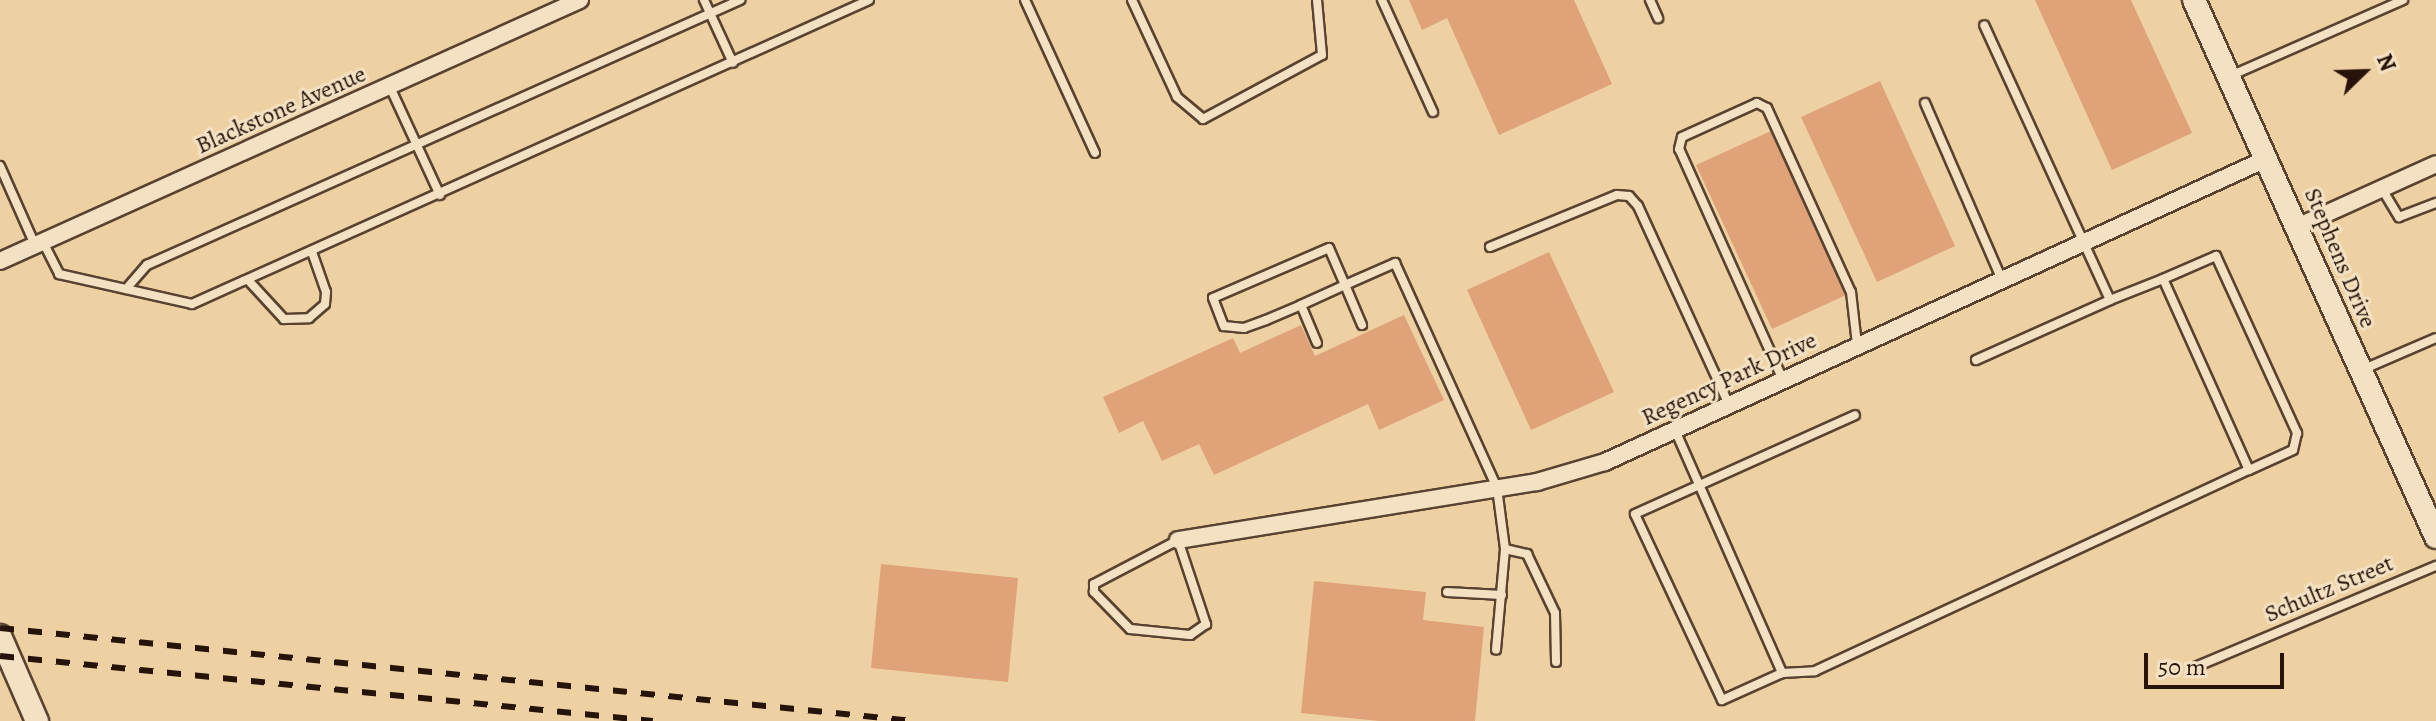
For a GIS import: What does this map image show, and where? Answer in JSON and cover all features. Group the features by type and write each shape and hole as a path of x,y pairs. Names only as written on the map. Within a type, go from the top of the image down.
{"street":[{"name":"Blackstone Avenue","path":"0,261 580,0"},
{"name":"Stephens Drive","path":"2194,0 2299,226 2360,371 2436,537"},
{"name":"Regency Park Drive","path":"1178,540 1569,475 1675,430 2268,158"},
{"path":"2299,226 2436,164"},
{"path":"0,636 37,721"}],"lane":[{"path":"704,0 733,63"},
{"path":"126,289 147,265 740,0"},
{"path":"0,166 39,244 59,274 192,304 869,0"},
{"path":"1025,0 1095,153"},
{"path":"1132,0 1177,97 1203,119 1322,55 1317,0"},
{"path":"1382,0 1433,112"},
{"path":"1650,0 1658,18"},
{"path":"2229,76 2403,0"},
{"path":"1984,25 2110,300"},
{"path":"390,87 440,195"},
{"path":"1783,380 1679,149 1682,137 1757,103 1767,108 1845,276 1857,346"},
{"path":"1925,103 2002,280"},
{"path":"2382,189 2399,217 2436,203"},
{"path":"1490,247 1617,195 1629,196 1638,206 1729,405"},
{"path":"1362,325 1345,285 1329,248 1213,298 1224,326 1244,328 1301,305 1345,285 1395,263 1497,488 1505,549 1496,650"},
{"path":"248,280 284,319 309,318 325,304 326,292 312,252"},
{"path":"1855,415 1635,514 1722,700 1782,673 1815,671 2293,450 2297,433 2216,256 1976,360"},
{"path":"2163,279 2249,470"},
{"path":"1301,305 1317,343"},
{"path":"2360,371 2436,338"},
{"path":"1675,430 1782,673"},
{"path":"1178,540 1206,624 1190,635 1130,629 1094,592 1094,584 1178,540"},
{"path":"1505,549 1527,554 1555,613 1556,662"},
{"name":"Schultz Street","path":"2193,668 2436,566"},
{"path":"1447,592 1502,595"}],"building":[{"path":"1409,0 1574,0 1612,84 1499,135 1447,18 1422,30"},
{"path":"2035,0 2131,0 2192,133 2112,170"},
{"path":"1880,81 1955,246 1877,282 1801,117"},
{"path":"1771,131 1846,295 1772,329 1696,165"},
{"path":"1549,252 1614,392 1531,430 1467,290"},
{"path":"1404,315 1444,400 1379,430 1368,404 1214,475 1199,444 1162,461 1143,421 1119,433 1103,397 1233,338 1240,353 1301,325 1315,356"},
{"path":"881,564 1018,578 1008,682 871,668"},
{"path":"1314,581 1426,592 1423,620 1484,627 1475,721 1379,721 1301,713"}],"railway":[{"path":"0,628 913,721"},
{"path":"0,656 653,721"}]}
